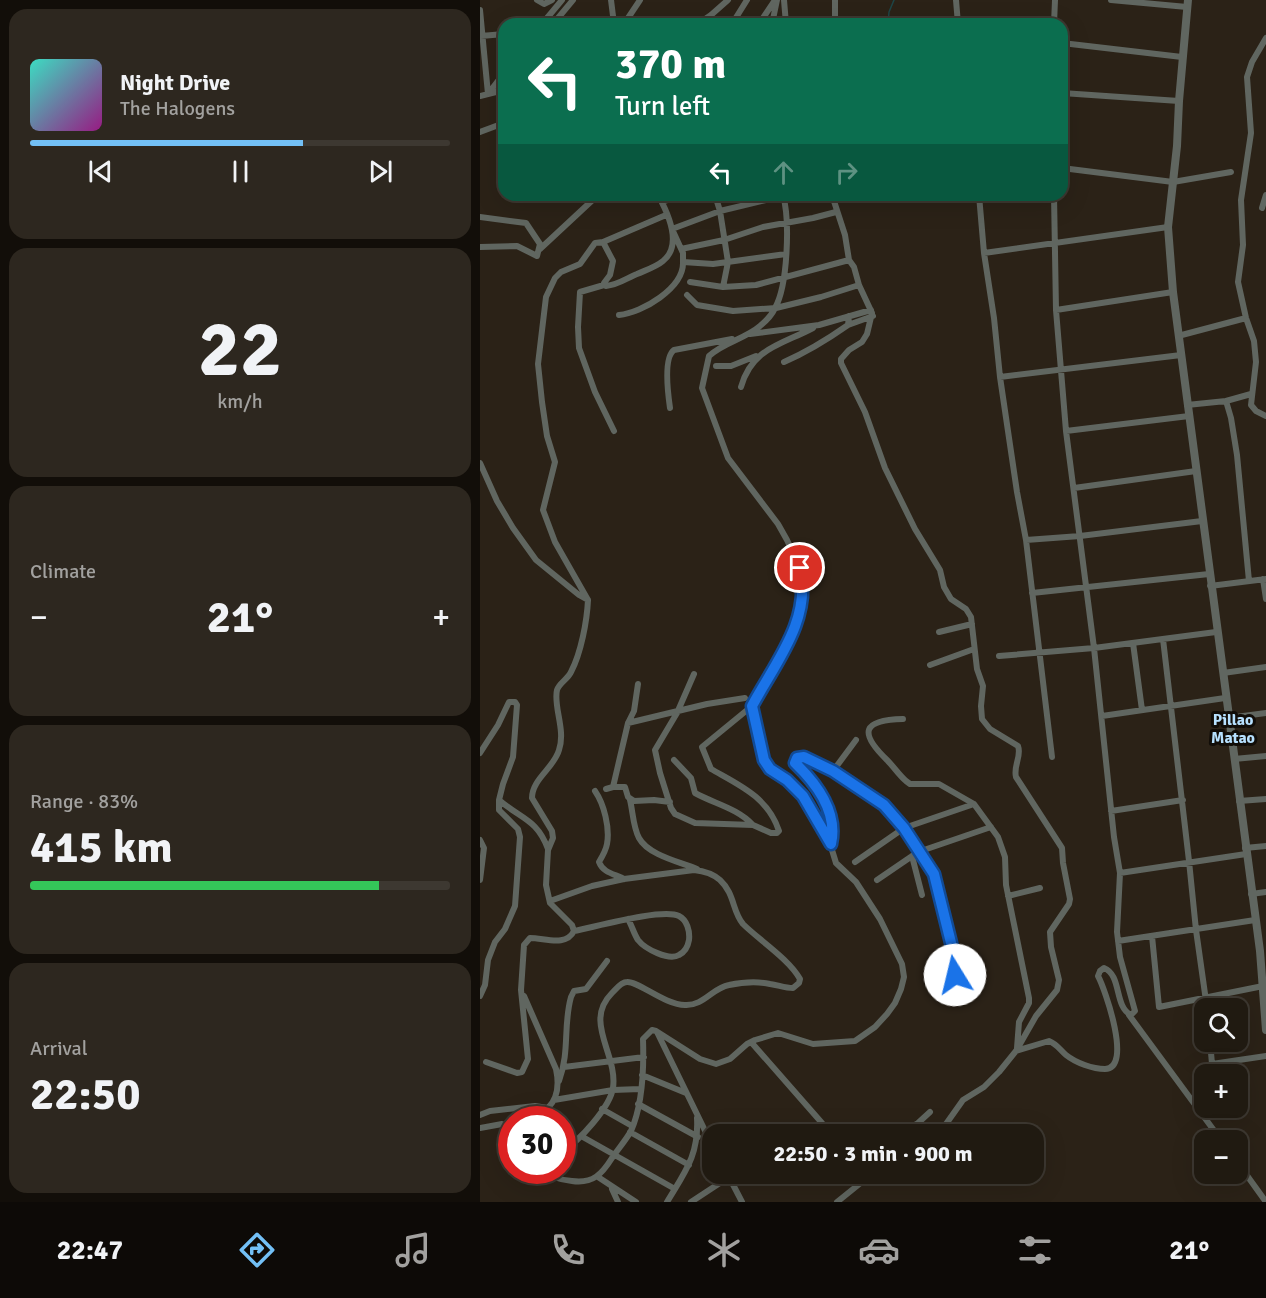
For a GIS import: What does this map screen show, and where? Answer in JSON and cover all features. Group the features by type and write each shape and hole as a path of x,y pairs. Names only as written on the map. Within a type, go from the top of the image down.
{"street":[{"path":"537,0 544,3 552,0"},
{"path":"547,18 562,0"},
{"path":"558,18 573,0"},
{"path":"611,0 613,18"},
{"path":"628,18 640,0"},
{"path":"707,18 728,0"},
{"path":"736,18 747,0"},
{"path":"763,18 776,0"},
{"path":"773,18 776,0"},
{"path":"784,0 786,18"},
{"path":"835,0 835,18"},
{"path":"956,0 958,18"},
{"path":"1054,18 1055,0"},
{"path":"1110,0 1187,4 1177,147 1168,227 1173,292 1245,851 1255,920 1263,950 1266,1030"},
{"path":"480,10 484,95"},
{"path":"482,36 498,35"},
{"path":"1266,38 1252,62 1247,77 1251,133 1241,200 1243,245 1238,282 1254,341 1256,362 1255,381 1251,393 1252,407 1266,416"},
{"path":"1068,44 1182,57"},
{"path":"484,95 498,80"},
{"path":"1068,93 1179,100"},
{"path":"480,132 498,125"},
{"path":"1068,169 1173,182 1231,172"},
{"path":"1262,208 1266,195"},
{"path":"539,250 592,201"},
{"path":"619,315 648,307 680,279 683,262 681,249 666,215 662,202 665,201"},
{"path":"718,201 728,262 723,287"},
{"path":"672,229 720,211 762,201"},
{"path":"749,334 762,324 776,308 785,279 784,201"},
{"path":"833,201 849,260 854,267 859,285 872,313 867,334 862,342 845,353 841,363 865,412 885,468 915,529 940,570 944,587 951,599 969,613 977,669 983,686 982,719 990,729 1017,746 1019,754 1015,766 1016,777 1059,840 1069,889 1069,904 1050,932 1059,980 1057,990 1036,1016 1016,1051 990,1082 963,1100 946,1124"},
{"path":"980,201 1000,377 1026,540 1052,757"},
{"path":"1054,201 1056,310 1066,431 1087,587 1111,811 1120,873 1118,941 1134,1008 1133,1013 1129,1015"},
{"path":"681,249 724,240 763,227 836,212"},
{"path":"574,931 572,925 552,906 546,891 548,850 553,838 552,831 535,804 532,793 559,752 561,727 556,692 559,685 570,674 576,661 588,614 588,600 555,542 543,510 555,462 547,436 538,364 546,297 555,278 561,272 580,264 592,245 666,215"},
{"path":"480,217 526,223 540,244 537,256 517,246 480,247"},
{"path":"984,253 1168,227"},
{"path":"614,431 594,392 579,348 580,292 616,284 664,261 673,245 672,229"},
{"path":"603,242 613,261 610,275 604,285"},
{"path":"683,262 713,264 786,254"},
{"path":"690,282 723,287 756,285 849,260"},
{"path":"687,295 697,305 733,311 776,308 859,285"},
{"path":"1056,310 1173,292"},
{"path":"670,408 668,361 670,352 674,350 735,339 749,334 819,325 849,316 872,313"},
{"path":"784,362 805,353 848,325 872,313"},
{"path":"848,325 849,316"},
{"path":"1178,336 1246,318"},
{"path":"716,366 731,366 759,355 819,325"},
{"path":"674,760 691,778 695,793 716,804 731,808 753,825 774,834 779,831 770,812 753,794 723,774 711,769 702,747 752,706 795,629 801,610 802,576 797,561 778,524 728,459 702,388 709,356 735,339"},
{"path":"741,387 749,365 759,355"},
{"path":"1000,377 1181,355"},
{"path":"1187,405 1226,401 1251,393"},
{"path":"1226,401 1237,455 1249,581"},
{"path":"1066,431 1189,416"},
{"path":"480,463 497,501 536,560 579,596 588,600"},
{"path":"1074,488 1196,471"},
{"path":"1026,540 1080,536 1202,520"},
{"path":"1032,593 1209,574"},
{"path":"1210,586 1265,579 1266,598"},
{"path":"939,632 972,624"},
{"path":"999,656 1094,648 1216,632"},
{"path":"1163,639 1190,861 1196,930 1206,996"},
{"path":"1132,643 1142,710"},
{"path":"930,665 974,649"},
{"path":"1223,673 1266,667"},
{"path":"694,674 656,750 660,773 670,802 675,814 691,822 753,825"},
{"path":"613,787 628,723 634,711 638,684"},
{"path":"628,723 707,704 745,698"},
{"path":"1102,716 1225,698"},
{"path":"480,753 498,725 509,702 514,702 517,705 513,757 503,784 499,810 518,829 520,837 516,890 514,906 505,929 495,942 488,960 480,996"},
{"path":"752,706 764,760 770,769 787,780 803,796 831,844"},
{"path":"1228,718 1266,713"},
{"path":"903,719 882,720 871,726 868,739 874,748 906,781 939,784 974,804 998,837 1029,998 1029,1004 1019,1022 1016,1051"},
{"path":"833,771 856,740"},
{"path":"1234,759 1266,756"},
{"path":"576,1182 593,1180 598,1177 631,1129 638,1104 642,1075 643,1039 649,1032 656,1031 700,1059 716,1064 730,1059 751,1042 778,1033 813,1044 855,1041 881,1020 895,1003 904,977 888,932 856,882 836,863 831,844 833,828 819,789 795,762 797,758 801,757 833,771 884,805 904,828 934,874 955,959 956,990"},
{"path":"576,1140 602,1109 613,1090 611,1060 603,1037 600,1016 603,1003 622,984 627,982 634,984 661,999 684,1005 698,1004 717,989 726,986 761,982 793,988 799,982 798,975 742,923 730,891 717,877 673,862 645,845 637,833 625,787 606,789"},
{"path":"594,791 599,798 607,830 606,848 599,862 600,865 608,872 624,879"},
{"path":"1239,801 1266,799"},
{"path":"499,800 536,826 543,835 548,850"},
{"path":"630,800 670,802"},
{"path":"1111,811 1183,800"},
{"path":"855,862 904,828 974,804"},
{"path":"877,880 918,852 991,827"},
{"path":"480,840 484,848 480,880"},
{"path":"1120,873 1266,846"},
{"path":"912,856 922,895"},
{"path":"550,901 592,886 624,879 694,870 704,871"},
{"path":"1008,896 1040,888"},
{"path":"1251,894 1266,892"},
{"path":"486,1062 517,1073 522,1072 525,1067 528,1050 521,990 524,945 527,939 561,941 568,938 574,931 628,920 658,915 679,916 687,924 689,942 687,948 679,955 662,956 639,942 628,920"},
{"path":"1118,941 1255,920"},
{"path":"1152,936 1160,1007 1263,986"},
{"path":"480,1115 490,1111 535,1106 548,1108 554,1100 564,1067 570,997 574,991 586,989 607,961"},
{"path":"1016,1051 1049,1041 1077,1061 1106,1069 1113,1066 1118,1055 1116,1040 1104,987 1098,976 1104,968 1110,971 1114,978 1122,1005 1214,1130"},
{"path":"521,990 551,1056 558,1082"},
{"path":"656,1031 702,1125"},
{"path":"751,1042 822,1123"},
{"path":"1211,1052 1212,1064 1266,1056"},
{"path":"564,1067 644,1057"},
{"path":"642,1075 686,1093"},
{"path":"554,1100 613,1090 640,1089"},
{"path":"638,1104 698,1137"},
{"path":"602,1109 689,1165"},
{"path":"916,1124 930,1112"},
{"path":"667,1202 689,1165 698,1137 697,1115"},
{"path":"480,1128 498,1125"},
{"path":"581,1136 675,1189"},
{"path":"598,1177 636,1202"},
{"path":"1248,1177 1266,1202"},
{"path":"691,1202 716,1184"},
{"path":"733,1184 742,1202"},
{"path":"837,1202 859,1184"},
{"path":"612,1188 618,1202"}],"waterway":[{"path":"888,18 894,0"}],"district":[{"name":"Pillao Matao","path":"1233,729"}],"route":[{"path":"800,568 802,600 795,629 752,706 764,760 770,769 778,772 803,796 831,844 833,828 828,810 815,783 795,763 797,758 804,757 833,771 884,805 904,828 934,874 955,959 955,975"}]}
